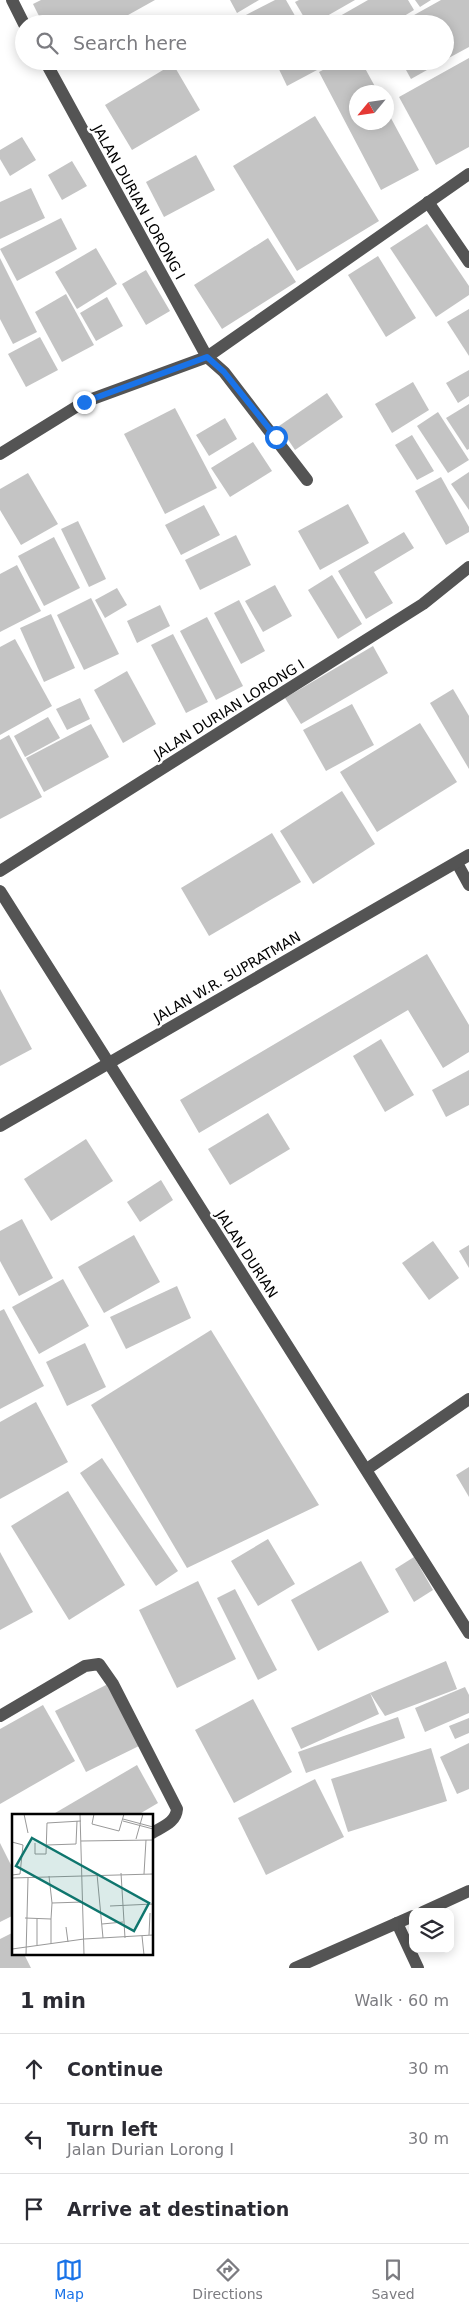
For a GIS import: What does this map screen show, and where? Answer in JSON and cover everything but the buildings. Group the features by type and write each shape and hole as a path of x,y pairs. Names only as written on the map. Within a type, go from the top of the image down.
{"street":[{"path":"12,0 20,15"},
{"name":"JALAN DURIAN LORONG I","path":"50,70 207,357 224,372 307,480"},
{"path":"0,454 84,402 207,357 469,174"},
{"path":"428,202 469,262"},
{"name":"JALAN DURIAN LORONG I","path":"0,871 423,604 469,567"},
{"name":"JALAN W.R. SUPRATMAN","path":"0,1126 469,856"},
{"path":"457,863 469,885"},
{"name":"JALAN DURIAN","path":"0,891 469,1633"},
{"path":"367,1469 469,1399"},
{"path":"0,1716 85,1666 99,1664 116,1690 177,1809 176,1816 169,1824 154,1831"},
{"path":"432,1908 469,1891"},
{"path":"295,1968 409,1918"},
{"path":"397,1923 418,1968"}],"route":[{"path":"84,402 207,357 224,372 276,437"}]}
